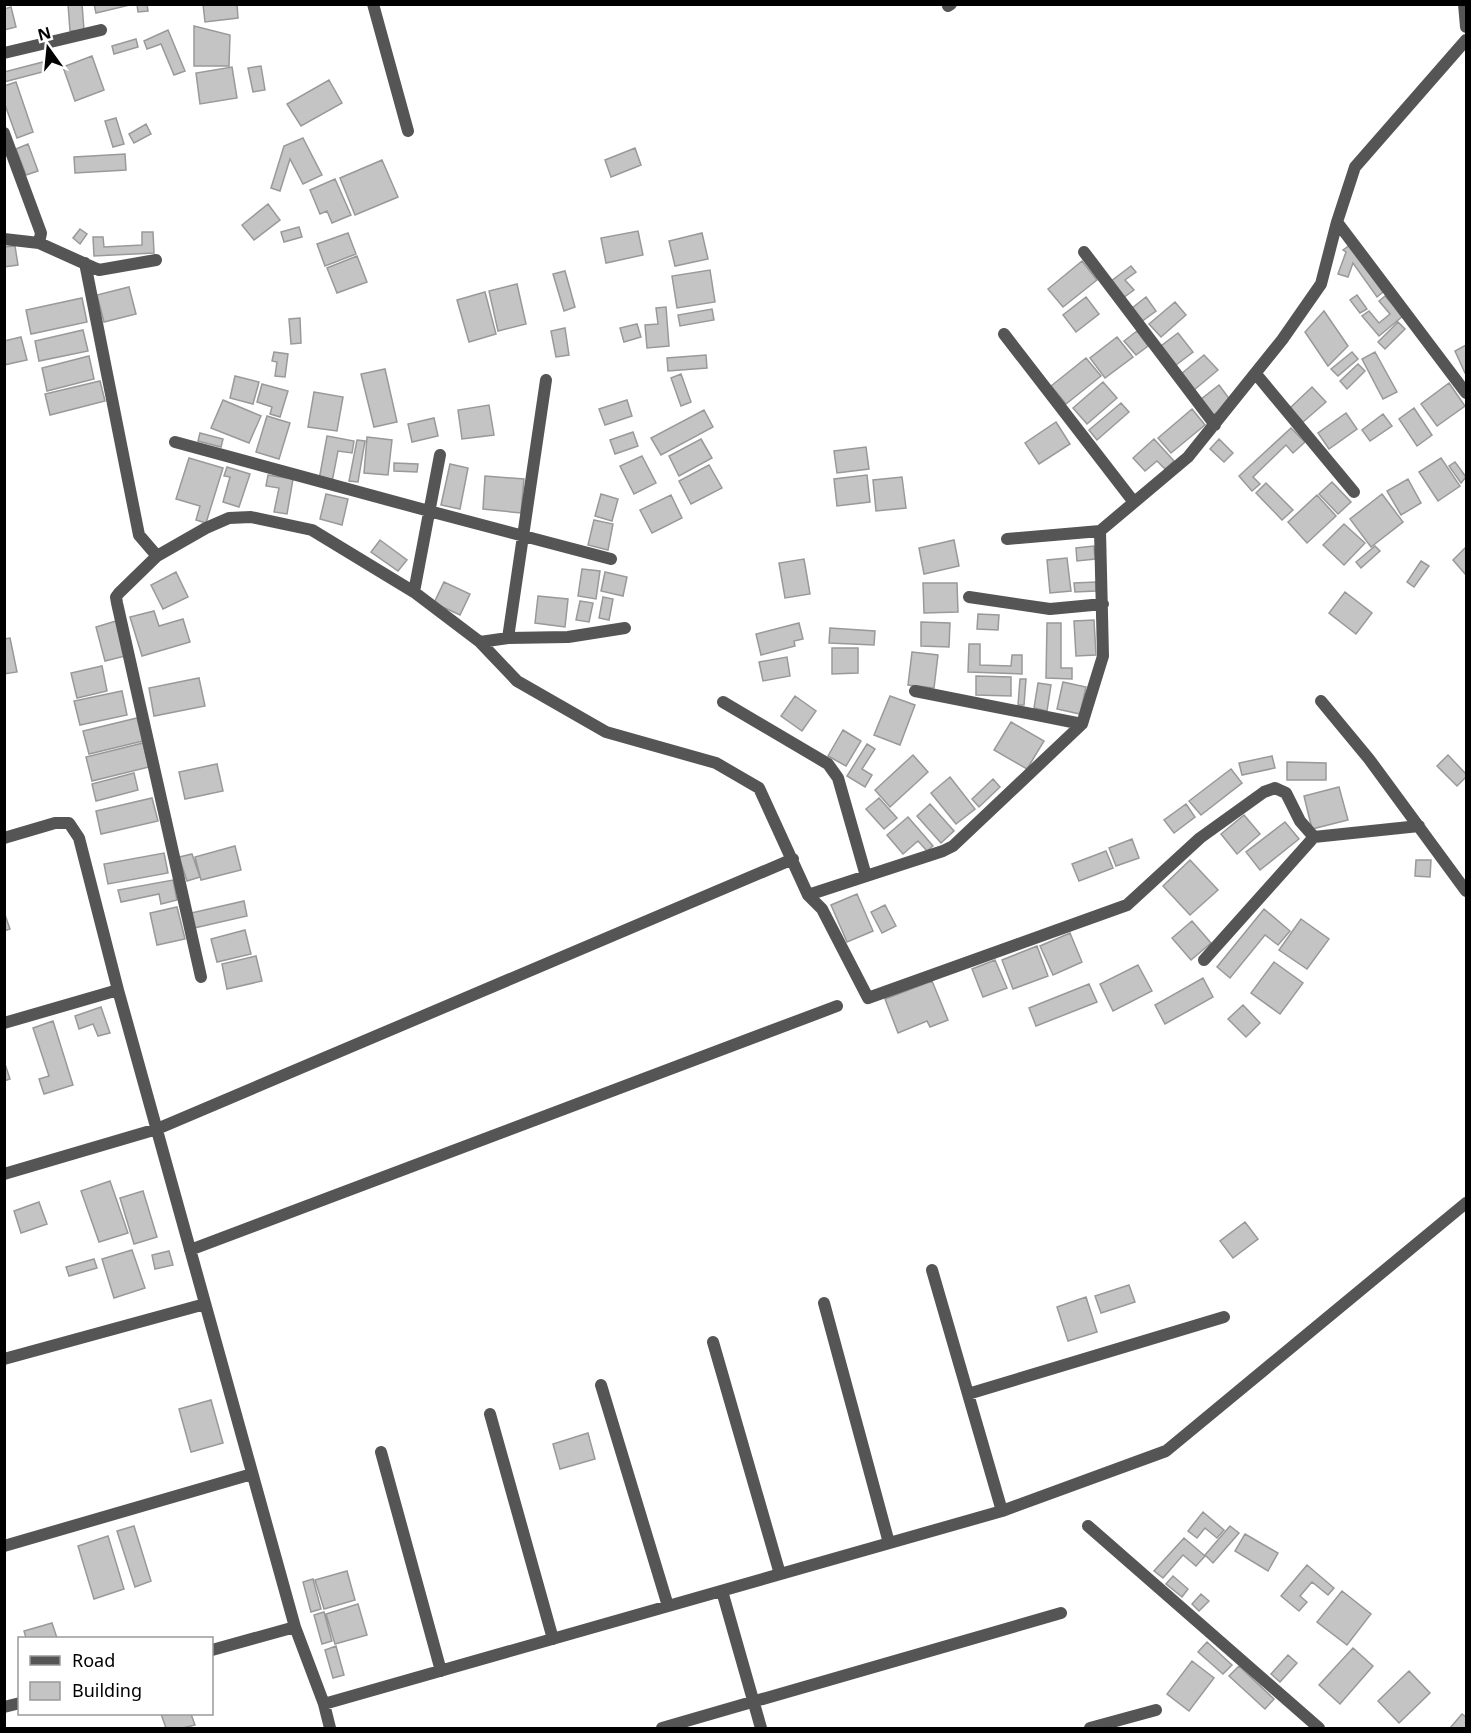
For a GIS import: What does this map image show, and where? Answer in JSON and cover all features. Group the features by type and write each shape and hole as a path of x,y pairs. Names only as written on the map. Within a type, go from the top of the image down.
{"street":[{"path":"373,4 408,130"},
{"path":"1464,4 1467,27"},
{"path":"4,53 101,30"},
{"path":"1007,539 1100,531 1188,457 1256,374 1321,284 1337,222 1355,167 1467,40"},
{"path":"4,133 41,233 39,243"},
{"path":"1337,222 1467,393"},
{"path":"4,239 39,243 99,270 156,260"},
{"path":"1084,252 1215,425"},
{"path":"85,263 139,535 157,556"},
{"path":"1004,334 1133,501"},
{"path":"1256,374 1354,492"},
{"path":"508,638 546,380"},
{"path":"175,442 611,559"},
{"path":"414,592 440,455"},
{"path":"201,977 116,597 157,556 206,528 229,518 250,517 312,530 414,592 480,642 518,681 606,732 716,763 759,788 808,895 822,909 867,998 1127,905 1200,838 1264,792 1275,788 1286,793 1300,821 1314,837"},
{"path":"808,895 953,846 1082,723 1103,656 1100,531"},
{"path":"969,597 1050,609 1103,604"},
{"path":"480,642 508,638 568,637 625,628"},
{"path":"915,691 1082,723"},
{"path":"1321,701 1369,759 1467,891"},
{"path":"723,702 828,764 838,778 867,876"},
{"path":"4,838 55,823 69,823 79,838 118,990 295,1627 324,1704 330,1728"},
{"path":"1204,960 1314,837 1419,826"},
{"path":"4,1174 157,1129 793,859"},
{"path":"4,1023 118,990"},
{"path":"190,1250 837,1006"},
{"path":"324,1704 1002,1511 1166,1451 1467,1203"},
{"path":"932,1270 1002,1511"},
{"path":"824,1303 889,1543"},
{"path":"4,1359 205,1304"},
{"path":"968,1394 1224,1317"},
{"path":"713,1342 780,1574"},
{"path":"601,1385 668,1606"},
{"path":"490,1414 553,1639"},
{"path":"381,1452 441,1671"},
{"path":"4,1546 252,1474"},
{"path":"1088,1526 1319,1728"},
{"path":"722,1591 760,1728"},
{"path":"662,1728 1061,1613"},
{"path":"213,1650 295,1627"},
{"path":"1090,1728 1156,1710"}],"building":[{"path":"68,4 82,4 84,30 70,31"},
{"path":"94,4 130,4 130,5 96,13"},
{"path":"137,4 147,4 148,11 138,12"},
{"path":"203,4 237,4 238,18 205,22"},
{"path":"11,7 16,27 4,30 4,9"},
{"path":"194,26 230,35 229,66 194,66"},
{"path":"168,30 185,71 174,75 161,44 147,49 144,41"},
{"path":"136,39 138,47 114,54 112,46"},
{"path":"92,56 104,90 75,101 63,67"},
{"path":"43,62 46,71 4,82 4,72"},
{"path":"261,66 265,90 253,92 248,68"},
{"path":"232,67 237,98 200,104 196,73"},
{"path":"329,80 342,103 301,126 287,104"},
{"path":"16,82 33,132 17,138 4,102 4,86"},
{"path":"116,118 124,144 113,147 105,121"},
{"path":"146,124 151,134 134,143 129,134"},
{"path":"303,138 322,175 303,184 290,159 280,191 271,188 284,146"},
{"path":"28,144 38,171 26,175 16,149"},
{"path":"635,148 641,165 611,177 605,160"},
{"path":"125,154 126,170 75,173 74,157"},
{"path":"382,160 398,197 355,215 340,178"},
{"path":"335,179 351,215 332,223 327,211 320,214 310,190"},
{"path":"268,204 280,220 254,240 242,225"},
{"path":"299,227 302,237 284,242 281,232"},
{"path":"80,229 87,234 80,244 73,238"},
{"path":"638,231 643,255 606,263 601,238"},
{"path":"142,232 153,232 154,253 94,256 93,237 103,237 104,247 142,245"},
{"path":"348,233 356,254 325,266 317,244"},
{"path":"702,233 708,259 675,266 669,241"},
{"path":"1350,245 1383,292 1377,297 1353,263 1348,277 1338,274 1346,252 1343,250"},
{"path":"15,246 18,265 4,267 4,247"},
{"path":"357,256 367,282 337,293 327,268"},
{"path":"1082,261 1097,280 1063,307 1048,289"},
{"path":"1131,266 1136,272 1125,280 1134,290 1123,298 1110,282"},
{"path":"710,270 715,302 677,308 672,276"},
{"path":"565,271 575,307 564,311 553,274"},
{"path":"517,284 526,324 498,331 489,291"},
{"path":"129,287 136,314 104,322 97,295"},
{"path":"485,292 496,334 469,342 457,300"},
{"path":"1357,295 1367,309 1360,313 1350,300"},
{"path":"1385,296 1403,316 1379,336 1362,316 1369,311 1379,323 1390,314 1379,301"},
{"path":"1086,297 1099,314 1076,332 1063,315"},
{"path":"1146,297 1156,311 1141,322 1131,309"},
{"path":"82,298 87,322 31,334 26,310"},
{"path":"1175,302 1186,315 1161,337 1149,324"},
{"path":"666,307 669,346 647,348 645,325 658,324 656,308"},
{"path":"712,309 714,320 680,326 678,315"},
{"path":"1324,311 1348,346 1328,366 1305,332"},
{"path":"300,318 301,343 291,344 289,319"},
{"path":"1398,322 1405,329 1385,349 1378,342"},
{"path":"637,324 641,337 624,342 620,328"},
{"path":"565,328 569,355 556,357 551,331"},
{"path":"83,330 88,351 39,361 35,341"},
{"path":"1137,331 1148,346 1136,355 1124,341"},
{"path":"1178,333 1193,352 1176,365 1161,346"},
{"path":"21,337 27,360 4,365 4,341"},
{"path":"1117,337 1133,357 1105,378 1090,358"},
{"path":"1466,345 1466,373 1465,373 1455,351"},
{"path":"274,352 288,354 285,377 275,376 277,362 272,361"},
{"path":"1352,352 1358,359 1338,376 1331,369"},
{"path":"1375,352 1397,392 1383,399 1362,359"},
{"path":"706,355 707,368 668,371 667,358"},
{"path":"1204,355 1218,370 1194,390 1181,374"},
{"path":"89,356 94,379 47,391 42,368"},
{"path":"1086,358 1101,376 1066,404 1051,386"},
{"path":"1358,364 1365,371 1347,389 1340,381"},
{"path":"385,369 397,422 374,427 361,374"},
{"path":"681,374 691,402 681,406 671,378"},
{"path":"235,376 259,382 253,404 230,398"},
{"path":"100,381 105,401 50,415 45,394"},
{"path":"1103,382 1117,398 1087,424 1073,408"},
{"path":"1449,383 1465,406 1437,426 1421,404"},
{"path":"262,384 288,391 280,417 270,414 272,407 257,402"},
{"path":"1219,385 1231,401 1212,416 1200,400"},
{"path":"1312,387 1326,402 1303,422 1290,408"},
{"path":"314,392 343,397 337,431 308,427"},
{"path":"223,400 261,416 249,443 211,428"},
{"path":"627,400 632,416 605,425 599,409"},
{"path":"1121,403 1129,412 1097,440 1089,430"},
{"path":"489,405 494,435 462,439 458,410"},
{"path":"1414,408 1432,435 1417,446 1399,419"},
{"path":"1192,409 1205,425 1171,453 1158,438"},
{"path":"704,410 713,427 661,455 651,438"},
{"path":"1346,413 1357,429 1329,449 1318,433"},
{"path":"1383,414 1392,426 1370,441 1362,430"},
{"path":"267,416 290,423 279,459 256,452"},
{"path":"434,418 438,436 412,442 408,424"},
{"path":"1056,422 1070,444 1039,464 1025,443"},
{"path":"1291,428 1305,442 1293,453 1286,445 1253,477 1260,484 1252,491 1239,476"},
{"path":"633,432 638,446 615,454 610,440"},
{"path":"200,433 223,439 221,447 198,441"},
{"path":"327,436 354,441 352,453 338,451 332,482 319,480"},
{"path":"367,437 392,440 388,475 364,473"},
{"path":"701,439 712,458 679,476 669,456"},
{"path":"1154,439 1174,461 1165,469 1157,461 1145,471 1133,458"},
{"path":"1219,439 1233,453 1224,462 1210,449"},
{"path":"357,440 365,441 358,482 349,481"},
{"path":"866,447 869,469 837,473 834,451"},
{"path":"642,456 656,483 634,494 620,466"},
{"path":"189,458 223,468 206,523 196,520 200,506 176,499"},
{"path":"1441,458 1460,486 1438,501 1419,472"},
{"path":"1455,462 1466,477 1461,483 1449,466"},
{"path":"394,463 418,464 417,472 394,471"},
{"path":"450,464 468,468 460,509 441,505"},
{"path":"709,465 722,488 691,504 679,481"},
{"path":"227,467 250,474 239,507 223,502 230,477 224,476"},
{"path":"268,475 293,479 287,514 274,512 279,488 266,486"},
{"path":"867,475 870,502 837,506 834,479"},
{"path":"485,476 524,479 521,513 483,509"},
{"path":"902,477 906,508 876,511 873,480"},
{"path":"1408,479 1421,503 1401,515 1387,491"},
{"path":"1332,482 1351,502 1338,514 1319,494"},
{"path":"1266,483 1293,510 1282,520 1256,493"},
{"path":"326,494 348,499 342,525 320,519"},
{"path":"601,494 618,499 612,521 595,516"},
{"path":"1382,494 1403,522 1371,547 1350,519"},
{"path":"671,495 682,518 652,533 640,510"},
{"path":"1317,495 1336,516 1307,543 1288,522"},
{"path":"594,520 613,524 608,550 588,545"},
{"path":"1344,524 1365,543 1344,565 1323,545"},
{"path":"380,540 407,560 398,571 371,552"},
{"path":"954,540 959,566 924,574 919,548"},
{"path":"1094,546 1095,559 1077,561 1076,548"},
{"path":"1375,546 1380,551 1361,568 1356,562"},
{"path":"1466,547 1466,575 1453,560"},
{"path":"1067,558 1071,591 1050,593 1047,560"},
{"path":"804,559 810,594 785,598 779,563"},
{"path":"1421,561 1429,566 1414,587 1407,582"},
{"path":"582,569 600,571 596,599 578,596"},
{"path":"176,572 188,597 163,609 151,585"},
{"path":"605,572 627,577 623,596 601,591"},
{"path":"444,582 470,594 460,615 434,603"},
{"path":"1096,582 1096,591 1075,592 1074,583"},
{"path":"923,583 957,583 958,612 924,613"},
{"path":"1345,592 1372,613 1356,634 1329,613"},
{"path":"538,596 568,599 565,627 535,623"},
{"path":"603,597 613,599 609,620 599,618"},
{"path":"580,601 593,603 589,622 576,620"},
{"path":"154,611 159,626 183,619 190,642 142,656 130,617"},
{"path":"978,614 999,615 998,630 977,629"},
{"path":"1094,620 1096,655 1076,656 1074,621"},
{"path":"116,621 125,656 105,661 96,627"},
{"path":"921,622 950,623 949,647 921,646"},
{"path":"799,623 803,639 794,641 795,646 761,655 756,634"},
{"path":"1047,623 1061,623 1061,668 1072,668 1072,679 1046,678"},
{"path":"830,628 875,631 874,645 829,643"},
{"path":"10,638 17,672 4,674 4,639"},
{"path":"969,644 980,644 980,665 1011,666 1012,655 1022,655 1022,674 968,672"},
{"path":"832,648 858,648 858,673 832,674"},
{"path":"912,652 938,655 934,688 908,685"},
{"path":"787,657 790,676 763,681 759,662"},
{"path":"102,666 107,691 77,698 71,673"},
{"path":"976,676 1011,677 1011,696 976,695"},
{"path":"199,678 205,706 154,716 149,688"},
{"path":"1020,679 1026,679 1024,705 1018,705"},
{"path":"1063,682 1086,687 1080,714 1057,709"},
{"path":"1038,683 1051,685 1047,711 1034,708"},
{"path":"122,691 127,715 80,725 74,701"},
{"path":"795,696 816,711 802,731 781,716"},
{"path":"890,696 915,705 900,745 874,735"},
{"path":"137,718 143,741 89,754 83,731"},
{"path":"1011,722 1044,741 1027,769 994,750"},
{"path":"843,730 861,741 846,766 828,756"},
{"path":"143,743 149,767 92,781 86,757"},
{"path":"867,744 875,749 862,769 872,775 865,787 847,776"},
{"path":"913,755 928,772 890,807 875,790"},
{"path":"1448,755 1466,774 1457,786 1437,766"},
{"path":"1272,756 1275,768 1242,775 1239,763"},
{"path":"1287,762 1326,763 1326,780 1287,780"},
{"path":"217,764 223,791 185,799 179,772"},
{"path":"1231,769 1242,783 1201,815 1189,801"},
{"path":"134,773 138,790 96,801 92,784"},
{"path":"950,777 975,809 956,824 931,793"},
{"path":"993,779 1000,787 979,807 972,799"},
{"path":"1339,787 1348,820 1312,829 1304,796"},
{"path":"152,798 158,821 101,834 96,811"},
{"path":"879,798 897,818 884,829 866,809"},
{"path":"930,804 954,831 941,843 917,816"},
{"path":"1186,804 1195,817 1174,833 1164,820"},
{"path":"1244,815 1260,834 1237,854 1221,834"},
{"path":"908,817 933,846 927,851 918,841 903,854 887,835"},
{"path":"1285,822 1299,839 1260,870 1246,852"},
{"path":"1132,839 1139,858 1116,866 1109,848"},
{"path":"235,846 241,870 201,880 195,857"},
{"path":"1106,851 1113,868 1079,881 1072,864"},
{"path":"164,853 168,873 108,884 104,864"},
{"path":"192,854 200,877 187,881 179,857"},
{"path":"1190,860 1218,890 1190,915 1163,886"},
{"path":"1416,860 1431,860 1430,877 1415,876"},
{"path":"173,880 177,900 161,904 159,894 121,902 118,890"},
{"path":"857,894 873,931 847,942 831,905"},
{"path":"244,901 247,916 194,928 191,913"},
{"path":"885,905 896,926 882,933 871,912"},
{"path":"177,907 185,939 157,945 150,913"},
{"path":"1264,909 1290,931 1278,945 1265,935 1230,978 1217,967"},
{"path":"4,912 10,929 4,931"},
{"path":"1301,919 1329,939 1307,969 1279,950"},
{"path":"1192,921 1211,943 1191,960 1172,938"},
{"path":"245,930 251,954 217,962 211,939"},
{"path":"1070,933 1082,962 1053,975 1040,946"},
{"path":"1037,946 1048,976 1013,989 1002,960"},
{"path":"256,956 262,981 227,989 222,964"},
{"path":"995,960 1007,988 983,997 972,969"},
{"path":"1274,962 1303,983 1280,1014 1251,993"},
{"path":"1138,965 1152,991 1113,1011 1100,984"},
{"path":"1203,978 1213,997 1165,1024 1155,1005"},
{"path":"932,981 948,1020 930,1027 927,1021 898,1033 885,999"},
{"path":"1089,984 1097,1002 1036,1026 1029,1008"},
{"path":"1243,1005 1260,1023 1246,1037 1228,1019"},
{"path":"101,1007 110,1033 98,1036 93,1024 79,1029 75,1016"},
{"path":"53,1021 73,1085 44,1094 39,1079 49,1076 33,1028"},
{"path":"4,1061 10,1079 4,1081"},
{"path":"110,1181 128,1233 99,1242 81,1191"},
{"path":"143,1191 157,1237 134,1244 120,1198"},
{"path":"39,1202 47,1224 21,1233 14,1211"},
{"path":"1245,1222 1258,1239 1233,1258 1220,1241"},
{"path":"132,1250 145,1288 114,1298 102,1259"},
{"path":"169,1251 173,1265 155,1269 152,1255"},
{"path":"94,1259 97,1268 69,1276 66,1267"},
{"path":"1129,1285 1135,1302 1101,1313 1095,1296"},
{"path":"1086,1297 1097,1332 1068,1341 1057,1307"},
{"path":"211,1400 223,1443 191,1452 179,1409"},
{"path":"588,1433 595,1459 560,1469 553,1444"},
{"path":"1203,1512 1224,1530 1217,1538 1205,1528 1197,1538 1188,1531"},
{"path":"134,1526 151,1581 135,1587 117,1531"},
{"path":"1230,1526 1239,1533 1213,1563 1205,1555"},
{"path":"1245,1534 1278,1553 1268,1571 1235,1551"},
{"path":"108,1536 124,1589 94,1599 78,1546"},
{"path":"1184,1538 1205,1556 1196,1566 1183,1555 1163,1578 1154,1571"},
{"path":"1307,1565 1334,1588 1328,1595 1312,1582 1300,1596 1307,1602 1299,1611 1281,1596"},
{"path":"347,1571 355,1600 324,1609 315,1580"},
{"path":"1173,1576 1188,1589 1182,1597 1166,1584"},
{"path":"313,1579 321,1609 311,1612 303,1582"},
{"path":"1342,1591 1371,1614 1347,1645 1317,1622"},
{"path":"1201,1594 1209,1601 1199,1611 1192,1604"},
{"path":"358,1604 367,1635 335,1644 326,1614"},
{"path":"324,1612 332,1641 322,1644 314,1615"},
{"path":"52,1623 57,1637 26,1637 24,1631"},
{"path":"1207,1642 1232,1665 1223,1674 1198,1652"},
{"path":"336,1646 344,1675 333,1678 325,1650"},
{"path":"1353,1648 1373,1666 1340,1704 1319,1685"},
{"path":"1288,1655 1297,1663 1280,1682 1271,1674"},
{"path":"1192,1661 1214,1678 1189,1711 1167,1694"},
{"path":"1239,1666 1274,1699 1265,1709 1229,1676"},
{"path":"1409,1671 1430,1693 1399,1723 1378,1701"},
{"path":"1462,1714 1466,1717 1466,1728 1450,1728"},
{"path":"161,1715 191,1715 195,1725 183,1728 166,1728"}]}
